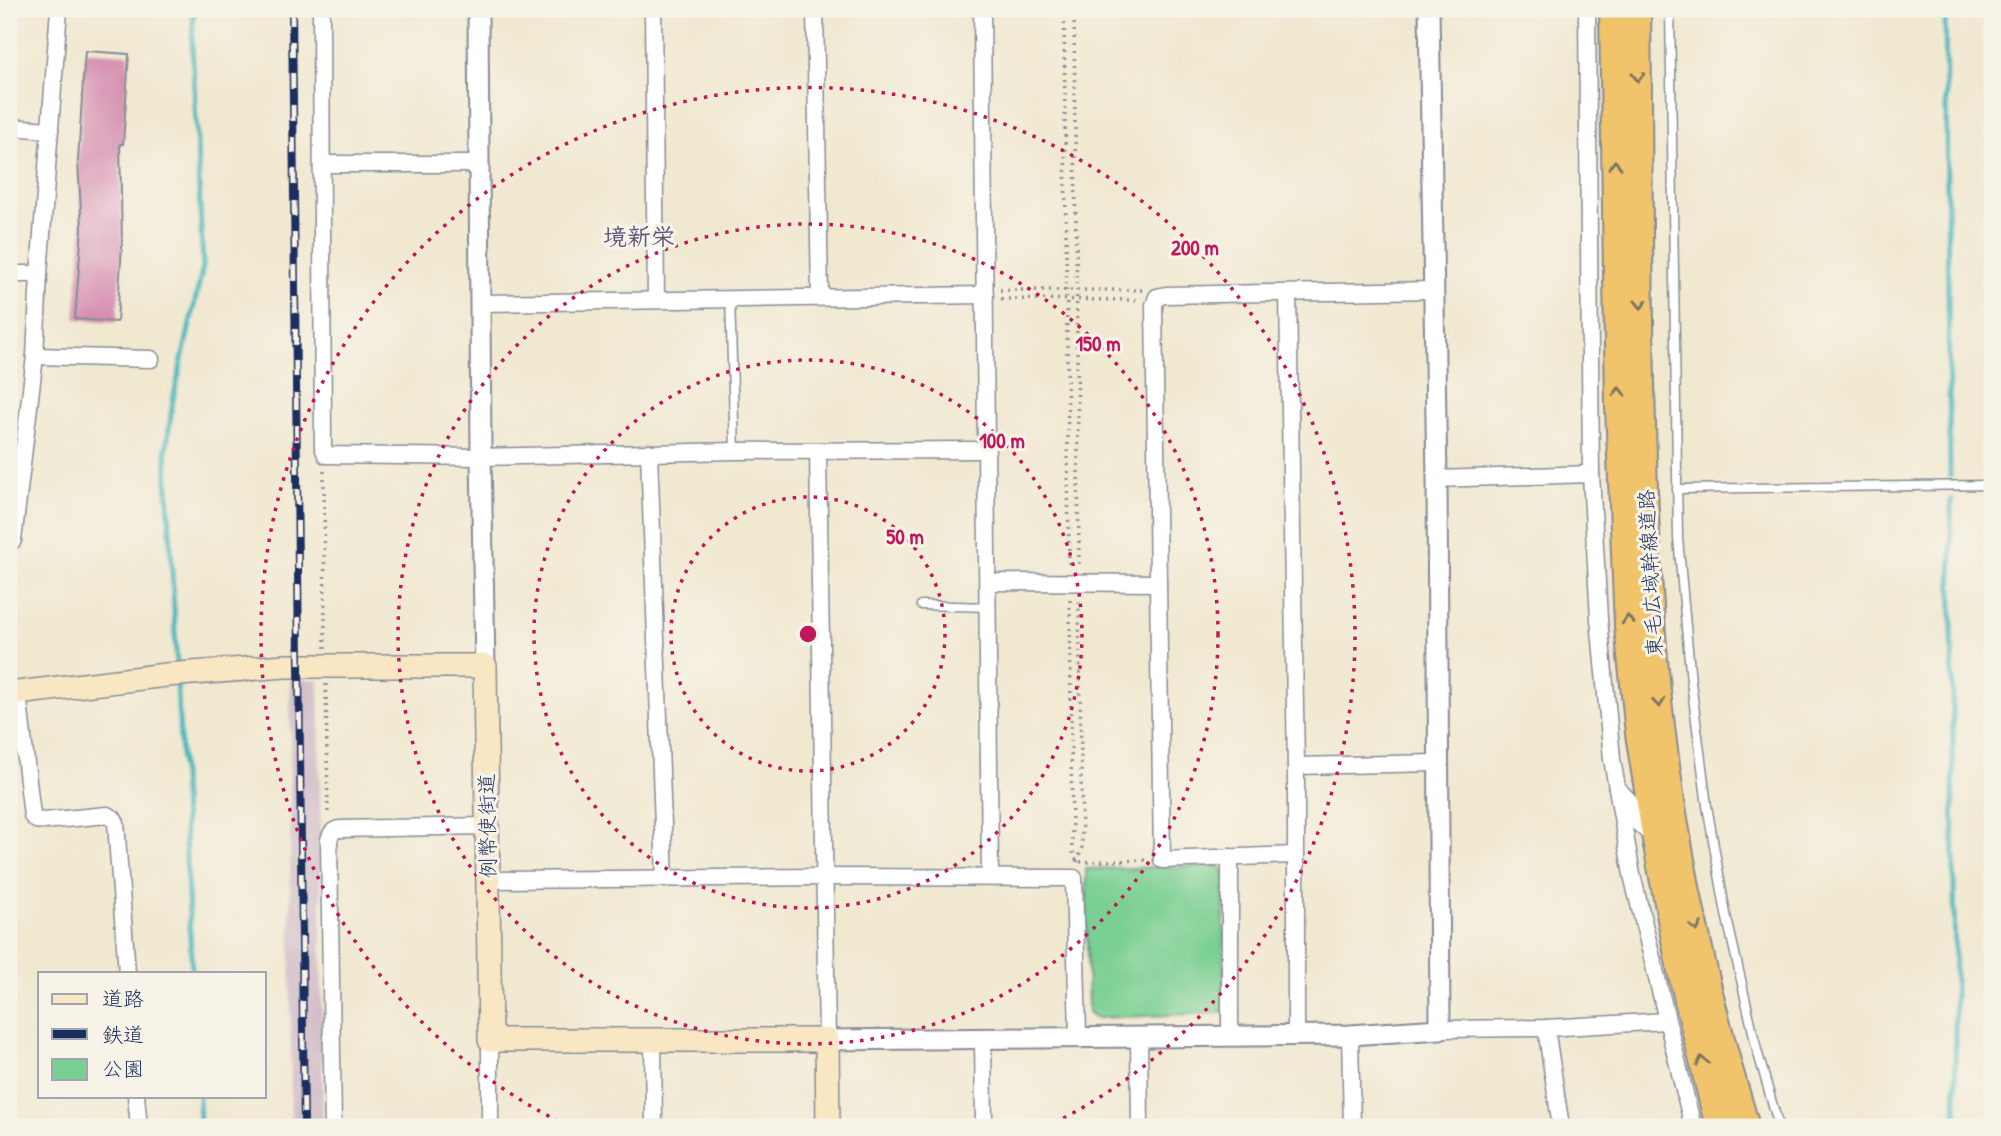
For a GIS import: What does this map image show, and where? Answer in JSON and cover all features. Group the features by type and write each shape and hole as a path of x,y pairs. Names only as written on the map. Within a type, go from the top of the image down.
{"highway":[{"name":"東毛広域幹線道路","path":"1613,9 1619,408 1628,626 1639,733 1656,840 1681,971 1710,1099 1719,1127"},
{"name":"東毛広域幹線道路","path":"1637,9 1643,404 1651,622 1662,730 1678,836 1703,964 1746,1127"}],"main road":[{"path":"13,694 166,675 285,666 485,666"},
{"name":"例幣使街道","path":"485,666 490,1040"},
{"path":"490,1040 827,1040 828,1127"}],"street":[{"path":"9,541 13,540 36,355 39,274 60,9"},
{"path":"321,9 324,452 330,457 988,450"},
{"path":"478,9 485,666"},
{"path":"653,9 656,299"},
{"path":"815,9 820,297"},
{"path":"982,9 990,877"},
{"path":"1429,9 1437,479 1440,1029"},
{"path":"1590,12 1591,474 1599,619 1612,759 1632,875 1693,1127"},
{"path":"9,127 50,130"},
{"path":"323,164 480,163"},
{"path":"9,274 39,274"},
{"path":"1296,855 1162,860 1154,305 1157,297 1166,295 1433,290"},
{"path":"1288,294 1296,766 1296,1034"},
{"path":"481,303 985,295"},
{"path":"36,355 151,359"},
{"path":"818,451 827,1040 1350,1035 1666,1021"},
{"path":"649,452 665,879"},
{"path":"1437,479 1591,474"},
{"path":"989,582 1158,583"},
{"path":"13,694 32,816 36,820 44,821 107,815 116,823 127,972"},
{"path":"1296,766 1437,763"},
{"path":"1617,788 1633,805 1636,821 1656,840"},
{"path":"333,1127 331,834 340,829 487,826"},
{"path":"1230,857 1230,1035"},
{"path":"488,880 990,877 1075,870 1078,1036"},
{"path":"1546,1028 1561,1127"},
{"path":"1350,1035 1352,1127"},
{"path":"982,1037 984,1127"},
{"path":"1139,1037 1140,1127"},
{"path":"490,1040 491,1127"},
{"path":"653,1040 654,1127"},
{"path":"136,1098 139,1127"}],"lane":[{"path":"1670,9 1678,538 1688,656 1707,806 1726,914 1757,1050 1779,1127"},
{"path":"730,299 735,451"},
{"path":"1677,489 1992,485"},
{"path":"920,606 988,607"}],"path":[{"path":"1064,9 1066,299 1082,847 1075,870"},
{"path":"1074,9 1077,299 1072,849 1075,870"},
{"path":"985,295 999,290 1144,289 1157,297"},
{"path":"985,295 1000,299 1143,300 1157,297"},
{"path":"1075,870 1162,860"}],"shaded area":[{"path":"290,679 319,680 323,1127 291,1127"}],"green space":[{"path":"1219,866 1224,872 1224,1009 1219,1013 1096,1018 1088,1012 1086,869"}],"building":[{"path":"85,51 129,54 123,144 120,144 122,245 117,322 75,319 82,228 78,161"}],"waterway":[{"path":"177,670 166,451 173,400 203,266 192,43 194,9"},
{"path":"1945,9 1950,476"},
{"path":"1951,499 1956,1127"},
{"path":"177,679 192,972"},
{"path":"199,1098 200,1127"}],"railway":[{"path":"292,9 304,1127"}],"district":[{"name":"境新栄","path":"639,236"}]}
